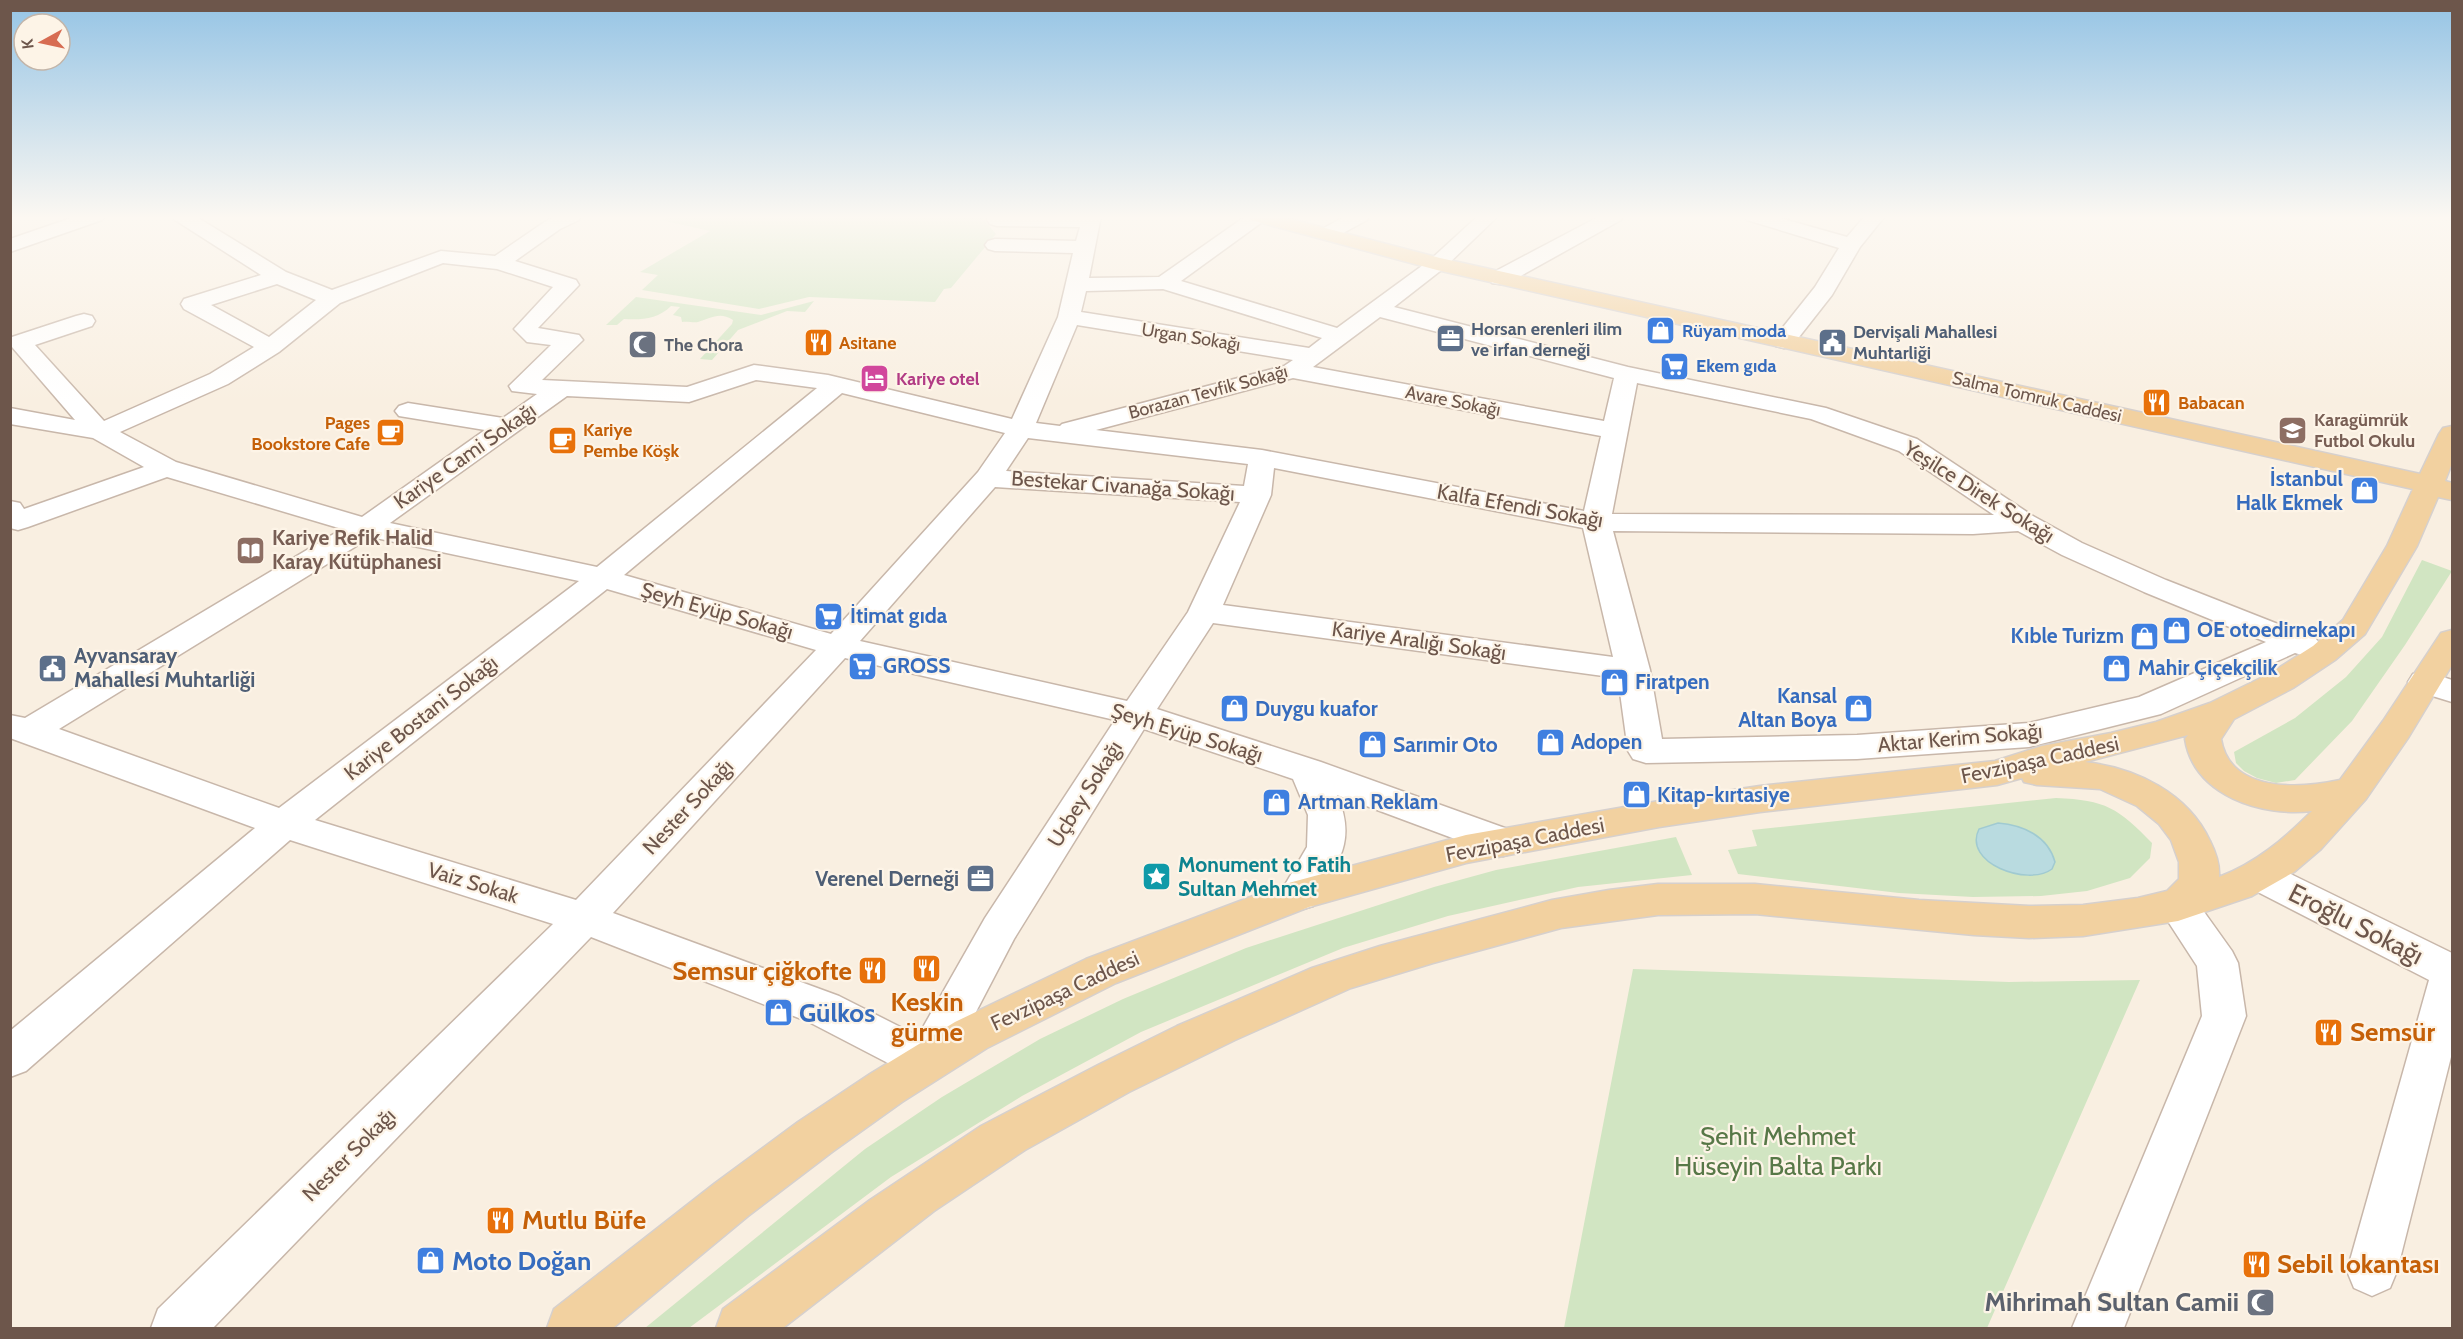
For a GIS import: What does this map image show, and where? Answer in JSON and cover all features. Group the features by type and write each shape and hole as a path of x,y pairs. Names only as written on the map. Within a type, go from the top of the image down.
{"main road":[{"name":"Salma Tomruk Caddesi","path":"1502,278 2442,489"},
{"name":"Fevzipaşa Caddesi","path":"573,1329 731,1200 815,1137 971,1035 1101,972 1299,895 1466,849 1659,814 1760,799 1997,773 2042,758 2111,745 2165,731 2222,711 2281,681 2309,647 2354,627 2402,546 2442,489 2452,434"},
{"path":"742,1329 871,1227 980,1152 1110,1079 1214,1029 1343,974 1376,964 1558,913 1641,901 1679,898 1748,899 1940,918 2063,923 2132,915 2178,906 2229,890 2260,876 2303,844 2353,790 2378,757 2439,687 2452,640"},
{"path":"2222,711 2203,739 2208,760 2226,780 2257,796 2277,800 2300,801 2353,790"},
{"path":"1997,773 2068,773 2109,779 2147,795 2175,815 2191,837 2200,864 2198,882 2178,906"}],"street":[{"path":"271,347 192,304 273,278"},
{"path":"282,278 332,298"},
{"path":"10,416 100,432 219,379 271,347 332,298 384,278"},
{"name":"Kalfa Efendi Sokağı","path":"548,278 568,285 525,330 535,337 571,340 521,386 689,394 754,372 836,385 1021,429 1262,458 1596,522 1973,525 2023,522"},
{"name":"Nester Sokağı","path":"177,1329 584,918 838,646 988,478 1021,429 1069,318 1077,278"},
{"path":"1164,283 1170,278"},
{"name":"Borazan Tevfik Sokağı","path":"1055,434 1293,371 1418,278"},
{"path":"1784,341 1831,278"},
{"path":"1076,285 1164,283 1340,336"},
{"name":"Yeşilce Direk Sokağı","path":"1377,309 1627,374 1817,413 1908,445 2023,522 2072,549 2155,586 2309,647"},
{"name":"Urgan Sokağı","path":"1069,318 1314,356"},
{"path":"84,321 20,342 100,432"},
{"name":"Avare Sokağı","path":"1293,371 1614,431"},
{"path":"1627,374 1596,522 1633,670"},
{"name":"Kariye Bostani Sokağı","path":"10,1058 284,824 602,578 836,385"},
{"name":"Kariye Cami Sokağı","path":"20,729 366,526 562,388"},
{"path":"408,411 507,426"},
{"name":"Şeyh Eyüp Sokağı","path":"100,432 166,468 366,526 581,572 838,646 1136,714 1308,771 1503,842"},
{"name":"Uçbey Sokağı","path":"927,1062 999,929 1204,612 1257,495 1262,458"},
{"path":"10,509 18,521 166,468"},
{"name":"Bestekar Civanağa Sokağı","path":"988,478 1257,495"},
{"name":"Kariye Aralığı Sokağı","path":"1204,612 1633,670"},
{"name":"Aktar Kerim Sokağı","path":"1633,670 1646,751 1857,747 2029,735 2149,706 2309,647"},
{"name":"Vaiz Sokak","path":"20,729 284,824 584,918 824,1009 927,1062"},
{"path":"1299,895 1326,847 1327,815 1308,771"},
{"name":"Eroğlu Sokağı","path":"2260,876 2452,972"},
{"path":"2098,1329 2224,1016 2217,963 2178,906"},
{"path":"2372,1270 2452,972"}],"green space":[{"path":"654,278 959,278 951,288 944,289 935,302 809,297 759,309 642,290"},
{"path":"636,297 761,315 814,301 805,312 787,311 738,330 712,360 700,359 732,324 733,320 719,316 698,322 682,322 681,317 673,315 680,307 671,306 655,316 643,319 624,319 617,325 606,325"},
{"path":"2422,560 2452,571 2405,645 2352,721 2295,780 2276,783 2257,778 2244,771 2236,763 2234,752 2295,718 2346,677 2382,637"},
{"path":"2056,798 2099,804 2120,814 2152,843 2150,858 2130,878 2087,891 2041,896 1973,897 1899,893 1738,874 1728,850 1757,846 1752,830"},
{"path":"1676,837 1692,875 1578,887 1448,916 1343,948 1141,1032 1022,1096 891,1177 689,1328 645,1328 865,1149 942,1097 1040,1039 1123,999 1246,948 1434,887 1496,870"},
{"name":"Şehit Mehmet Hüseyin Balta Parkı","path":"1633,969 2009,982 2140,980 1987,1328 1564,1328"}],"water":[{"path":"1998,823 2025,829 2040,839 2052,853 2055,862 2052,869 2041,874 2028,875 2014,873 1988,861 1980,852 1976,841 1979,829"}],"place":[{"name":"Rüyam moda","path":"1661,331"},
{"name":"Horsan erenleri ilim ve irfan derneği","path":"1450,339"},
{"name":"Dervişali Mahallesi Muhtarliği","path":"1832,342"},
{"name":"Asitane","path":"818,343"},
{"name":"The Chora","path":"643,345"},
{"name":"Ekem gıda","path":"1675,366"},
{"name":"Kariye otel","path":"875,379"},
{"name":"Babacan","path":"2157,403"},
{"name":"Karagümrük Futbol Okulu","path":"2293,430"},
{"name":"Pages Bookstore Cafe","path":"391,433"},
{"name":"Kariye Pembe Köşk","path":"562,440"},
{"name":"İstanbul Halk Ekmek","path":"2364,491"},
{"name":"Kariye Refik Halid Karay Kütüphanesi","path":"251,550"},
{"name":"İtimat gıda","path":"829,616"},
{"name":"OE otoedirnekapı","path":"2176,630"},
{"name":"Kıble Turizm","path":"2145,636"},
{"name":"GROSS","path":"862,666"},
{"name":"Ayvansaray Mahallesi Muhtarliği","path":"53,668"},
{"name":"Mahir Çiçekçilik","path":"2117,668"},
{"name":"Firatpen","path":"1614,682"},
{"name":"Kansal Altan Boya","path":"1858,708"},
{"name":"Duygu kuafor","path":"1234,709"},
{"name":"Adopen","path":"1550,742"},
{"name":"Sarımir Oto","path":"1372,745"},
{"name":"Kitap-kırtasiye","path":"1636,795"},
{"name":"Artman Reklam","path":"1277,802"},
{"name":"Monument to Fatih Sultan Mehmet","path":"1157,877"},
{"name":"Verenel Derneği","path":"980,879"},
{"name":"Keskin gürme","path":"927,968"},
{"name":"Semsur çiğkofte","path":"873,971"},
{"name":"Gülkos","path":"778,1013"},
{"name":"Semsür","path":"2329,1032"},
{"name":"Mutlu Büfe","path":"501,1220"},
{"name":"Moto Doğan","path":"431,1261"},
{"name":"Sebil lokantası","path":"2256,1264"},
{"name":"Mihrimah Sultan Camii","path":"2260,1302"}]}
